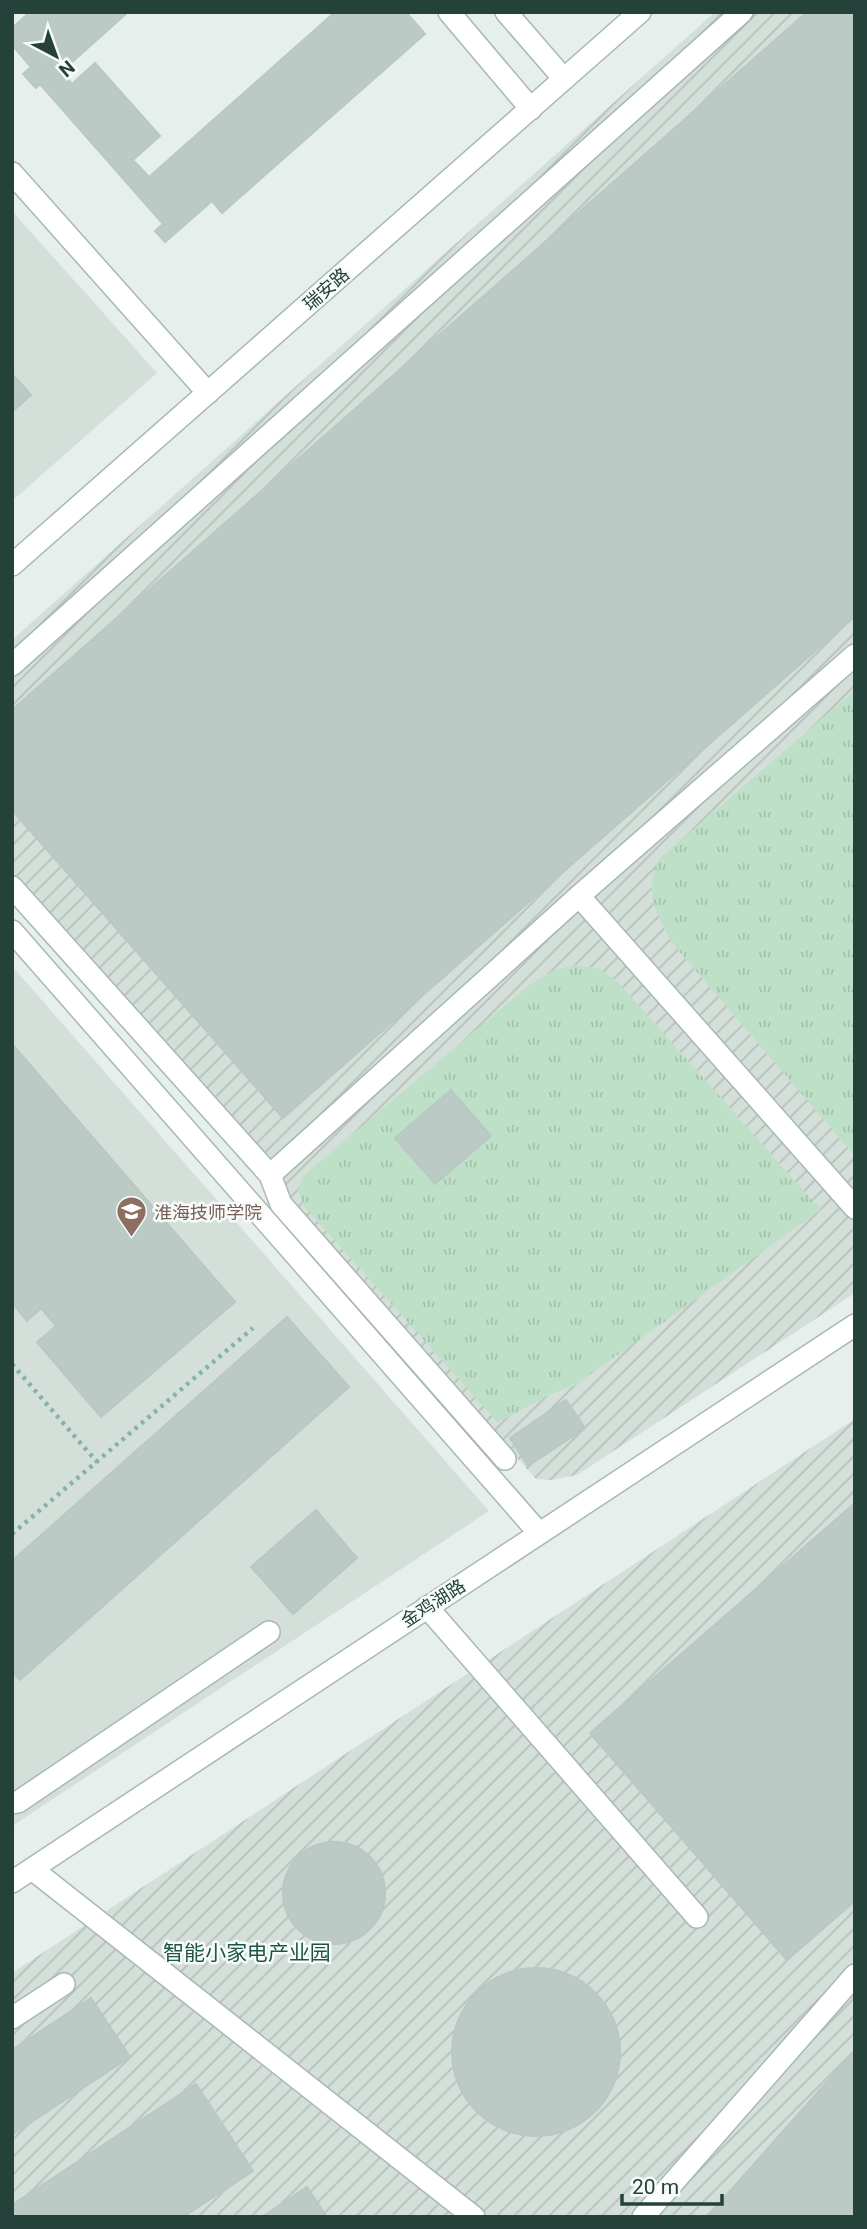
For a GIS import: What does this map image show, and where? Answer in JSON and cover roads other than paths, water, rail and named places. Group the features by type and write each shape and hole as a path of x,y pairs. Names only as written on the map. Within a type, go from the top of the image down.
{"street":[{"path":"449,12 531,109"},
{"path":"506,12 564,79"},
{"name":"瑞安路","path":"12,565 640,12"},
{"path":"12,665 742,12"},
{"path":"12,173 208,393"},
{"path":"270,1175 579,897 855,655"},
{"path":"12,887 270,1175 281,1204 505,1459"},
{"path":"579,897 851,1196"},
{"path":"12,931 539,1533"},
{"name":"金鸡湖路","path":"12,1882 855,1325"},
{"path":"427,1607 697,1917"},
{"path":"12,1803 18,1802 269,1632"},
{"path":"32,1869 474,2217"},
{"path":"643,2217 855,1975"},
{"path":"12,2018 64,1984"}],"place":[{"name":"淮海技师学院","path":"131,1239"}],"district":[{"name":"智能小家电产业园","path":"247,1953"}]}
